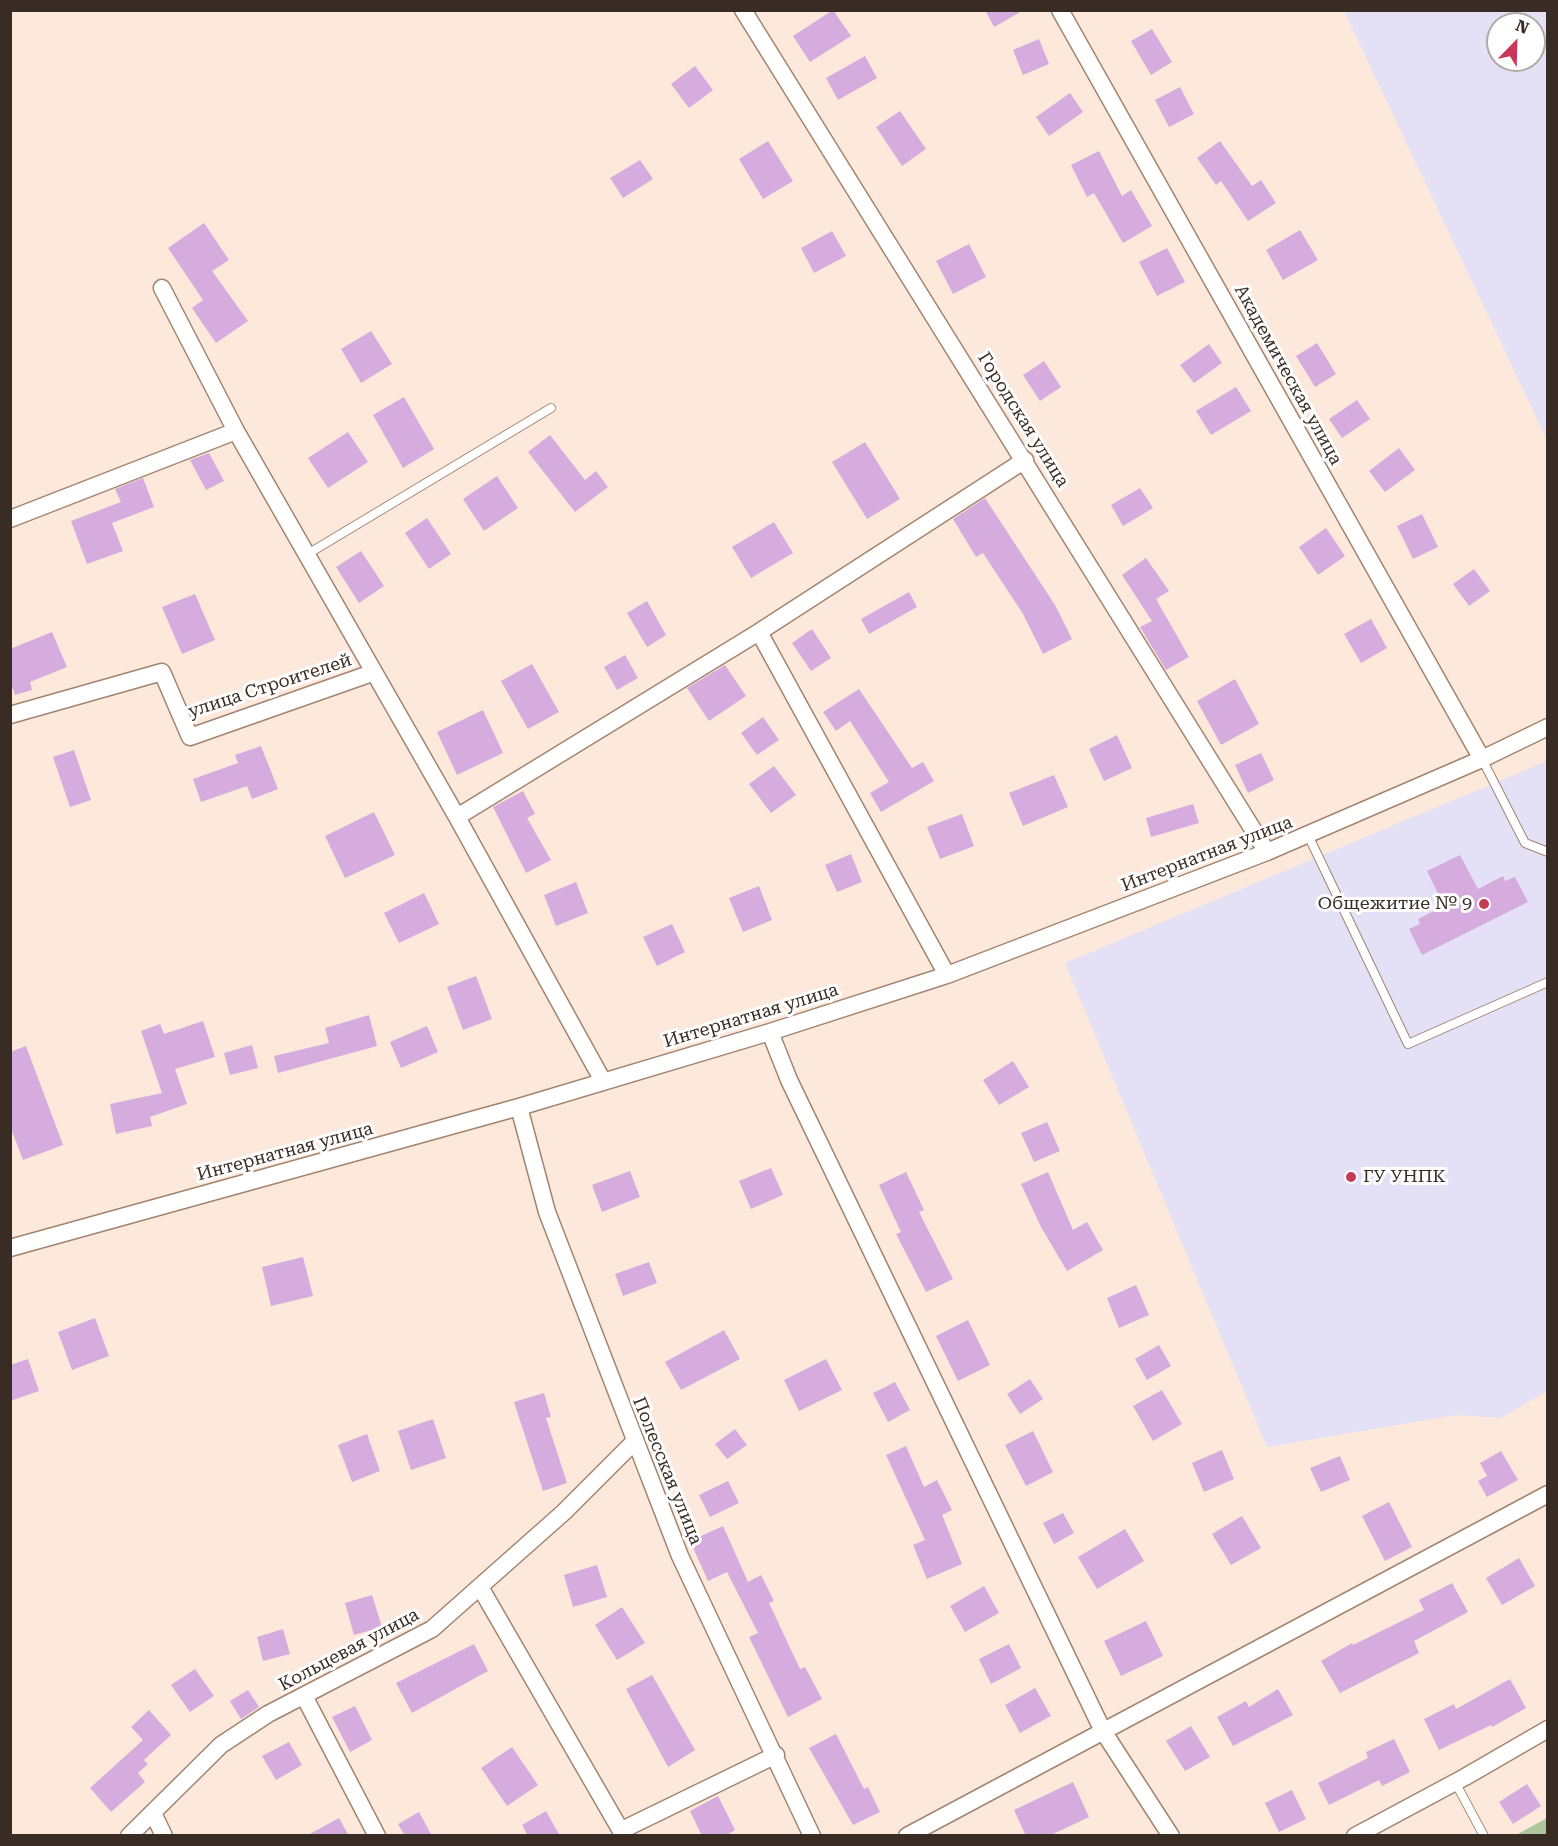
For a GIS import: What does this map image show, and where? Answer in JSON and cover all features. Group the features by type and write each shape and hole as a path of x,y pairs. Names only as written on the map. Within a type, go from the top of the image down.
{"street":[{"name":"Городская улица","path":"743,10 1267,852"},
{"name":"Академическая улица","path":"1060,10 1482,759"},
{"path":"162,288 236,431 372,673 457,817 603,1081"},
{"path":"10,519 236,431"},
{"path":"457,817 759,632 1024,460"},
{"path":"759,632 947,975"},
{"name":"улица Строителей","path":"10,715 162,672 190,737 372,673"},
{"name":"Интернатная улица","path":"10,1248 519,1107 770,1032 947,975 1267,852 1482,759 1548,727"},
{"path":"770,1032 789,1080 1103,1731 1171,1836"},
{"name":"Полесская улица","path":"519,1107 547,1212 634,1442 680,1556 776,1755 812,1836"},
{"name":"Кольцевая улица","path":"129,1836 193,1770 221,1745 268,1714 432,1629 564,1512 634,1442"},
{"path":"907,1836 1548,1494"},
{"path":"480,1587 623,1833 776,1755"},
{"path":"304,1696 378,1836"},
{"path":"1355,1836 1548,1729"},
{"path":"153,1813 164,1836"}],"lane":[{"path":"305,555 550,408"},
{"path":"1482,759 1526,843 1548,852"},
{"path":"1308,835 1408,1044 1548,982"},
{"path":"1455,1782 1484,1836"}],"shaded area":[{"path":"1344,11 1547,11 1547,440"},
{"name":"ГУ УНПК","path":"1547,761 1547,1391 1501,1418 1456,1415 1267,1447 1065,963"}],"green space":[{"path":"1547,1818 1547,1835 1516,1835"}],"building":[{"path":"833,10 851,36 810,62 793,36"},
{"path":"985,10 1024,10 994,27"},
{"path":"1152,29 1172,62 1151,75 1131,41"},
{"path":"1039,39 1049,64 1023,75 1013,50"},
{"path":"865,56 877,78 838,100 826,78"},
{"path":"695,66 713,90 689,108 671,84"},
{"path":"1180,87 1194,114 1169,127 1155,100"},
{"path":"1070,93 1083,112 1049,136 1036,117"},
{"path":"900,111 926,149 902,166 876,127"},
{"path":"768,141 793,181 763,199 739,159"},
{"path":"1220,141 1252,186 1261,180 1276,203 1248,221 1221,181 1216,185 1197,158"},
{"path":"1099,151 1122,196 1131,190 1152,226 1123,243 1094,193 1087,197 1071,165"},
{"path":"640,160 653,179 623,198 610,178"},
{"path":"204,223 229,260 212,271 248,321 216,343 192,308 203,300 168,248"},
{"path":"1300,230 1318,260 1283,280 1266,250"},
{"path":"832,231 846,256 814,273 801,248"},
{"path":"969,244 986,277 953,294 936,261"},
{"path":"1167,248 1185,282 1157,296 1139,262"},
{"path":"371,331 392,364 361,383 341,349"},
{"path":"1317,343 1336,374 1315,387 1296,356"},
{"path":"1209,344 1222,363 1194,383 1180,365"},
{"path":"1044,361 1061,387 1040,401 1023,375"},
{"path":"1236,387 1251,411 1211,435 1196,411"},
{"path":"404,397 434,449 403,468 373,415"},
{"path":"1357,400 1370,419 1342,438 1329,419"},
{"path":"348,432 368,462 328,488 308,458"},
{"path":"550,435 585,480 596,471 608,487 575,512 528,452"},
{"path":"865,442 900,499 867,519 832,462"},
{"path":"1399,448 1415,470 1385,492 1369,471"},
{"path":"209,453 224,481 206,490 190,460"},
{"path":"497,476 518,508 484,531 463,499"},
{"path":"143,478 154,507 112,523 123,551 87,564 71,521 121,502 115,489"},
{"path":"1140,488 1153,508 1123,526 1111,505"},
{"path":"985,498 1055,605 1072,639 1043,654 1023,614 983,553 976,557 953,519"},
{"path":"1422,514 1438,547 1413,559 1397,526"},
{"path":"427,518 451,554 429,569 405,533"},
{"path":"774,522 793,553 751,578 732,547"},
{"path":"1326,528 1345,556 1318,575 1299,547"},
{"path":"361,551 384,586 359,603 336,567"},
{"path":"1146,558 1169,591 1156,599 1189,657 1166,670 1140,627 1152,621 1122,575"},
{"path":"1474,569 1490,591 1469,606 1453,584"},
{"path":"909,592 917,607 869,634 861,619"},
{"path":"195,594 215,640 182,654 162,607"},
{"path":"647,601 666,635 647,647 627,613"},
{"path":"1371,619 1387,648 1361,663 1344,634"},
{"path":"812,629 831,658 811,671 792,643"},
{"path":"52,632 67,667 30,682 32,690 15,695 10,680 10,649"},
{"path":"625,655 638,678 617,690 604,667"},
{"path":"532,664 559,712 528,729 501,681"},
{"path":"725,665 746,696 709,721 687,688"},
{"path":"1235,679 1259,724 1221,745 1197,701"},
{"path":"859,689 912,768 923,762 934,781 881,812 870,793 889,782 850,721 836,731 823,712"},
{"path":"483,710 503,753 457,775 437,732"},
{"path":"763,717 779,740 757,755 741,733"},
{"path":"1117,735 1132,768 1104,781 1089,749"},
{"path":"261,746 278,789 252,799 247,786 201,802 193,779 238,763 235,755"},
{"path":"74,750 91,800 70,807 53,757"},
{"path":"1261,753 1274,780 1248,793 1235,765"},
{"path":"774,766 796,795 771,813 749,784"},
{"path":"1054,775 1068,807 1023,826 1009,793"},
{"path":"523,791 535,814 527,818 551,860 526,873 493,807"},
{"path":"1193,804 1199,823 1151,837 1146,818"},
{"path":"374,812 395,855 345,878 325,836"},
{"path":"962,814 974,846 940,859 927,827"},
{"path":"851,854 862,882 837,892 825,865"},
{"name":"Общежитие № 9","path":"1460,855 1478,889 1503,876 1505,881 1515,877 1528,902 1422,955 1409,929 1420,924 1418,919 1444,906 1427,871"},
{"path":"576,882 588,913 556,926 544,895"},
{"path":"759,886 772,920 743,932 729,898"},
{"path":"424,893 439,924 399,943 384,913"},
{"path":"672,924 685,952 657,966 643,937"},
{"path":"476,976 492,1019 463,1030 447,987"},
{"path":"369,1015 377,1046 278,1073 274,1056 329,1043 325,1028"},
{"path":"203,1021 215,1057 175,1069 187,1104 150,1117 152,1126 116,1134 110,1104 162,1093 141,1031 160,1024 164,1034"},
{"path":"427,1026 438,1052 401,1068 390,1042"},
{"path":"252,1045 258,1068 230,1075 224,1053"},
{"path":"26,1046 63,1145 23,1160 10,1126 10,1052"},
{"path":"1013,1061 1029,1087 999,1105 983,1080"},
{"path":"1047,1122 1060,1151 1034,1162 1021,1133"},
{"path":"771,1168 783,1195 751,1209 739,1181"},
{"path":"630,1171 640,1197 602,1212 592,1185"},
{"path":"906,1172 924,1210 919,1212 953,1279 926,1292 896,1234 901,1232 879,1185"},
{"path":"1048,1172 1073,1230 1087,1222 1103,1250 1067,1271 1041,1227 1021,1184"},
{"path":"303,1257 313,1296 271,1306 262,1267"},
{"path":"649,1262 657,1283 623,1296 615,1274"},
{"path":"1136,1285 1149,1315 1119,1328 1107,1298"},
{"path":"95,1318 109,1356 72,1370 58,1332"},
{"path":"968,1320 990,1365 958,1381 936,1336"},
{"path":"724,1330 740,1359 681,1390 665,1362"},
{"path":"1159,1345 1171,1366 1147,1380 1135,1359"},
{"path":"28,1359 39,1391 10,1401 10,1365"},
{"path":"826,1359 842,1390 799,1411 784,1380"},
{"path":"1030,1379 1043,1399 1020,1414 1007,1394"},
{"path":"895,1382 910,1410 888,1422 873,1393"},
{"path":"1162,1390 1182,1424 1153,1441 1133,1406"},
{"path":"544,1393 551,1417 546,1418 567,1483 543,1491 514,1402"},
{"path":"433,1419 446,1458 411,1470 398,1431"},
{"path":"735,1429 747,1445 727,1459 715,1444"},
{"path":"1033,1431 1053,1472 1026,1486 1005,1445"},
{"path":"367,1434 380,1471 352,1482 338,1445"},
{"path":"906,1446 924,1487 937,1480 952,1510 942,1515 962,1564 927,1579 913,1545 925,1540 886,1455"},
{"path":"1222,1450 1234,1479 1204,1492 1192,1463"},
{"path":"1501,1451 1518,1480 1487,1497 1478,1481 1487,1476 1480,1463"},
{"path":"1340,1456 1350,1480 1321,1492 1310,1468"},
{"path":"728,1481 739,1503 710,1517 699,1495"},
{"path":"1389,1502 1412,1547 1385,1561 1362,1516"},
{"path":"1063,1513 1074,1533 1054,1544 1043,1523"},
{"path":"1242,1516 1261,1548 1231,1565 1212,1534"},
{"path":"723,1526 748,1582 761,1575 774,1601 769,1603 800,1669 805,1667 822,1699 788,1717 749,1637 758,1633 727,1572 708,1581 690,1541"},
{"path":"1125,1529 1144,1561 1097,1589 1078,1557"},
{"path":"1519,1558 1535,1586 1502,1605 1486,1578"},
{"path":"597,1565 607,1597 573,1607 564,1575"},
{"path":"1452,1583 1468,1612 1414,1641 1419,1653 1340,1693 1321,1661 1352,1643 1353,1645 1424,1610 1419,1600"},
{"path":"984,1586 999,1613 965,1632 950,1606"},
{"path":"372,1595 382,1627 354,1635 345,1603"},
{"path":"622,1607 645,1643 617,1660 595,1625"},
{"path":"1146,1621 1163,1656 1121,1676 1104,1641"},
{"path":"283,1629 290,1654 263,1661 257,1637"},
{"path":"474,1644 488,1671 412,1713 396,1683"},
{"path":"1009,1644 1021,1668 991,1684 979,1659"},
{"path":"195,1669 214,1696 190,1712 171,1685"},
{"path":"652,1675 695,1750 668,1767 626,1689"},
{"path":"1510,1679 1526,1708 1492,1727 1491,1725 1439,1750 1424,1719 1454,1704 1456,1709"},
{"path":"1035,1688 1051,1716 1020,1733 1005,1705"},
{"path":"1278,1689 1293,1715 1233,1746 1217,1717 1246,1701 1249,1707"},
{"path":"248,1690 259,1707 241,1719 230,1701"},
{"path":"355,1706 372,1740 350,1752 332,1717"},
{"path":"149,1710 171,1735 144,1760 148,1764 138,1773 145,1782 111,1812 90,1788 143,1740 131,1727"},
{"path":"1191,1726 1210,1757 1185,1771 1166,1741"},
{"path":"836,1734 864,1789 868,1787 880,1812 853,1825 809,1748"},
{"path":"1394,1739 1410,1772 1382,1786 1379,1780 1329,1805 1318,1783 1368,1758 1366,1752"},
{"path":"289,1742 302,1765 276,1780 262,1756"},
{"path":"512,1747 538,1785 507,1806 481,1768"},
{"path":"1073,1782 1089,1817 1049,1836 1026,1836 1014,1810"},
{"path":"1527,1784 1541,1806 1513,1824 1499,1802"},
{"path":"1292,1790 1306,1819 1279,1832 1265,1803"},
{"path":"718,1796 735,1830 725,1836 702,1836 690,1811"},
{"path":"546,1811 560,1836 528,1836 522,1825"},
{"path":"419,1812 432,1836 405,1836 398,1824"},
{"path":"339,1818 349,1836 306,1836"}],"place":[{"name":"Общежитие № 9","path":"1484,904"},
{"name":"ГУ УНПК","path":"1351,1177"}]}
